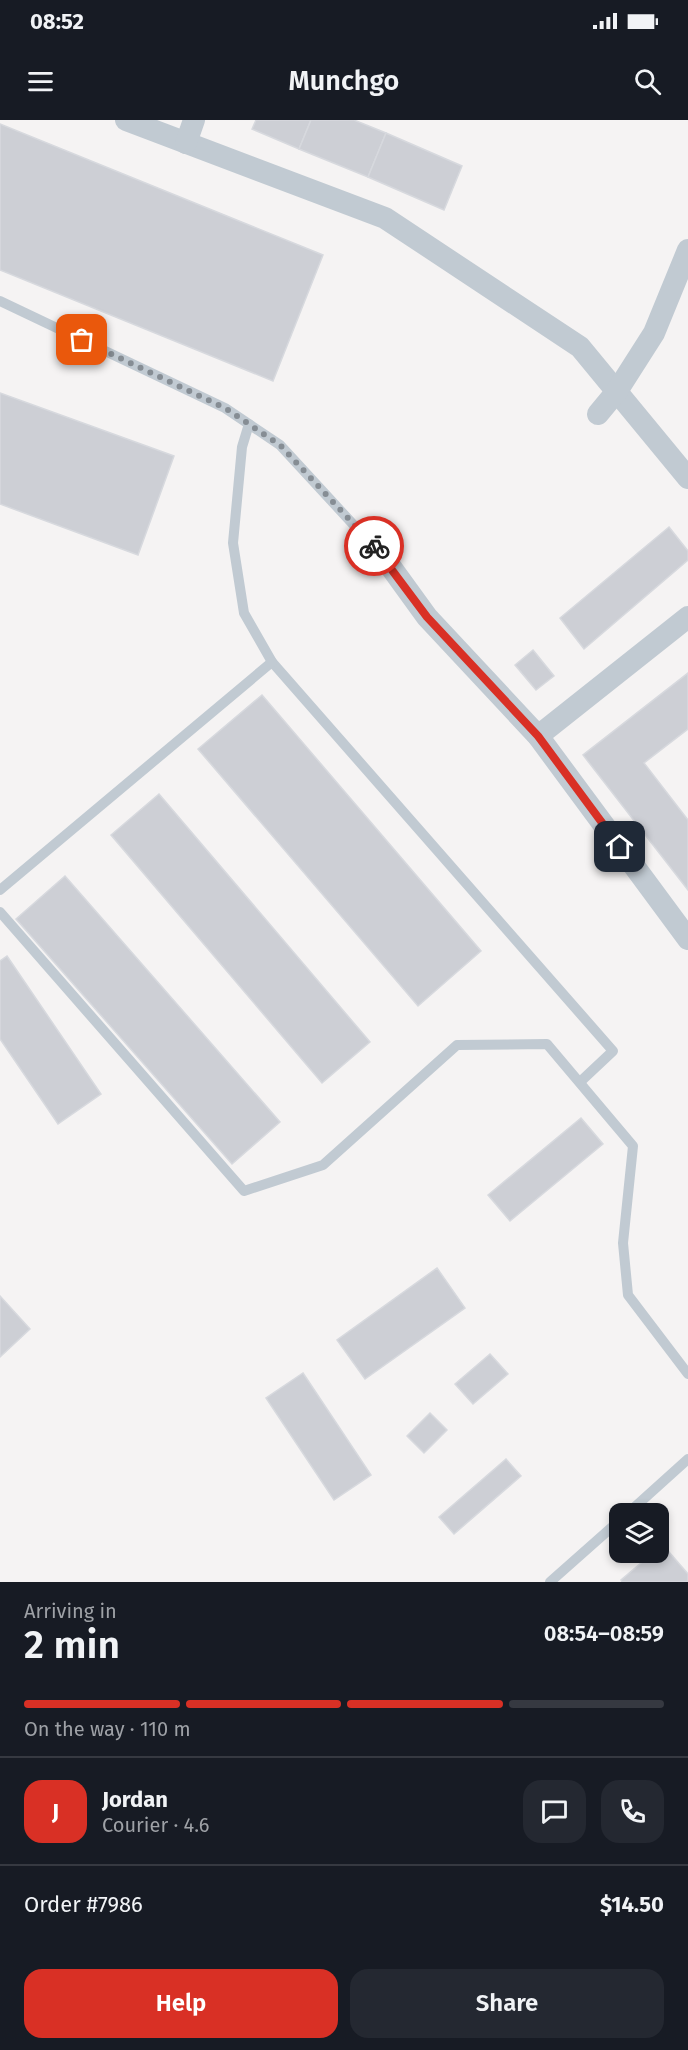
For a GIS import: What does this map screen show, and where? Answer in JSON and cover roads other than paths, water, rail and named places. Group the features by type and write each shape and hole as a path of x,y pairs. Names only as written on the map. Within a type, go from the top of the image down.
{"street":[{"path":"126,120 385,219 580,347 688,478"},
{"path":"186,143 194,120"},
{"path":"598,414 617,391 654,333 688,250"},
{"path":"385,559 427,617 538,736 688,939"},
{"path":"538,736 688,617"}],"lane":[{"path":"0,302 225,408 249,424 280,445 385,559"},
{"path":"249,424 242,447 233,543 244,613 272,662 613,1051 580,1082"},
{"path":"1,887 272,662"},
{"path":"0,912 244,1191 323,1165 457,1045 547,1044 633,1146 623,1244 628,1295 688,1374"},
{"path":"639,1503 688,1459"},
{"path":"550,1582 609,1530"}]}
